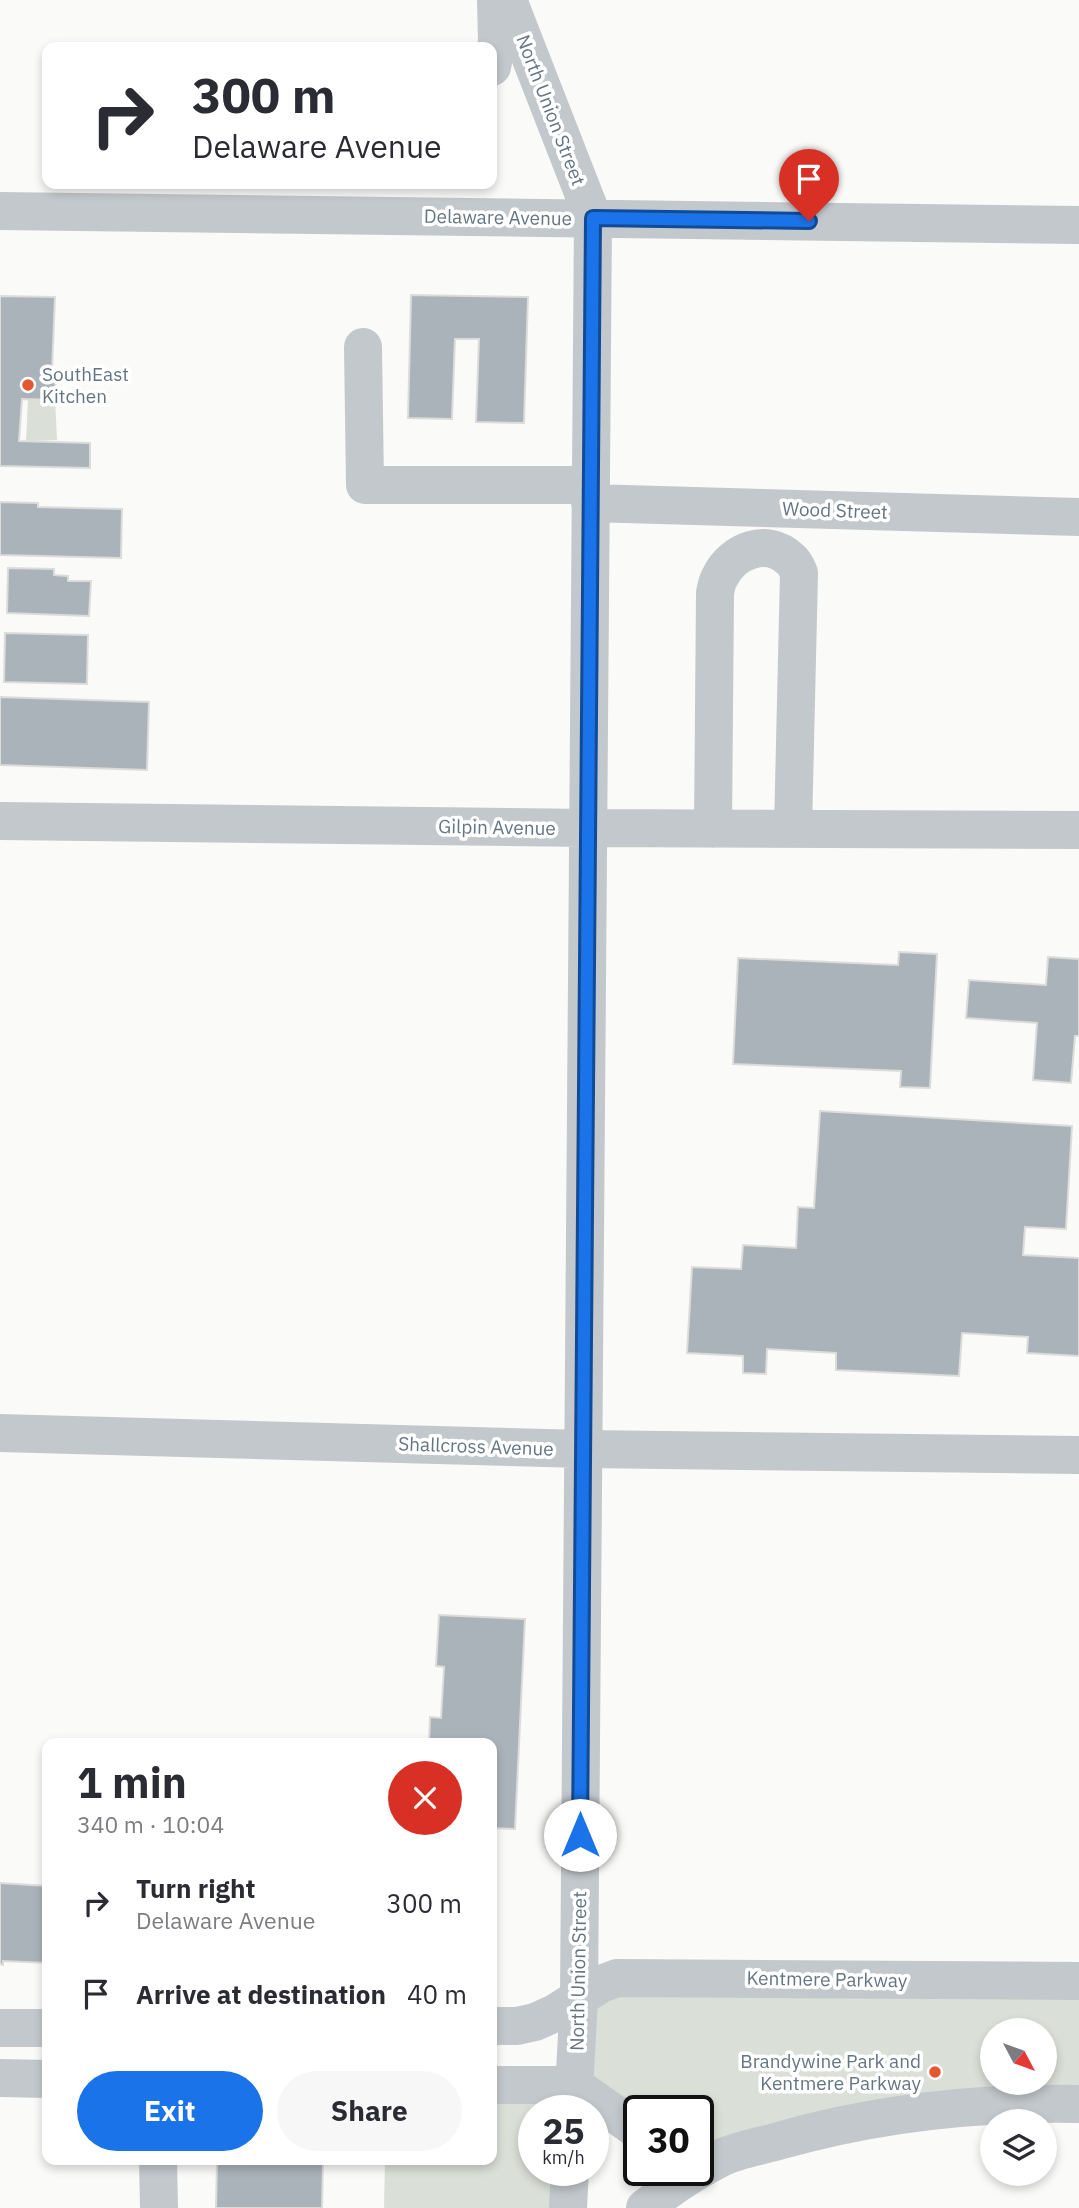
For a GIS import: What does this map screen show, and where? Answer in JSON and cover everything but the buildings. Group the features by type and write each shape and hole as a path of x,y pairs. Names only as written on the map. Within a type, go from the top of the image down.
{"street":[{"name":"North Union Street","path":"496,0 497,42"},
{"name":"North Union Street","path":"508,0 593,218 579,1997 573,2095"},
{"name":"Delaware Avenue","path":"0,211 456,200 593,218 1079,225"},
{"name":"Wood Street","path":"363,347 365,485 1079,517"},
{"path":"713,829 715,593 719,577 731,561 755,547 780,552 791,559 799,573 793,828"},
{"name":"Gilpin Avenue","path":"0,821 1079,830"},
{"name":"Shallcross Avenue","path":"0,1433 583,1449 1079,1455"},
{"name":"Kentmere Parkway","path":"497,2026 535,2022 617,1978 1079,1982"},
{"path":"0,2028 42,2028"},
{"path":"0,2078 42,2079"},
{"path":"497,2086 554,2095"},
{"path":"714,2153 831,2126 908,2113 1038,2103 1079,2105"},
{"path":"158,2165 159,2208"},
{"path":"568,2208 569,2186"},
{"path":"645,2208 673,2186"}],"shaded area":[{"path":"55,398 57,440 26,441 28,399"},
{"path":"1079,1981 1079,2104 1038,2109 980,2109 980,2116 714,2149 714,2095 623,2095 623,2110 609,2110 609,2095 518,2095 518,2186 569,2186 568,2208 384,2208 385,2165 497,2165 497,2085 574,2085 579,1997"}],"place":[{"name":"SouthEast Kitchen","path":"28,385"},
{"name":"Brandywine Park and Kentmere Parkway","path":"935,2072"}],"route":[{"path":"580,1835 593,218 809,221"}]}
